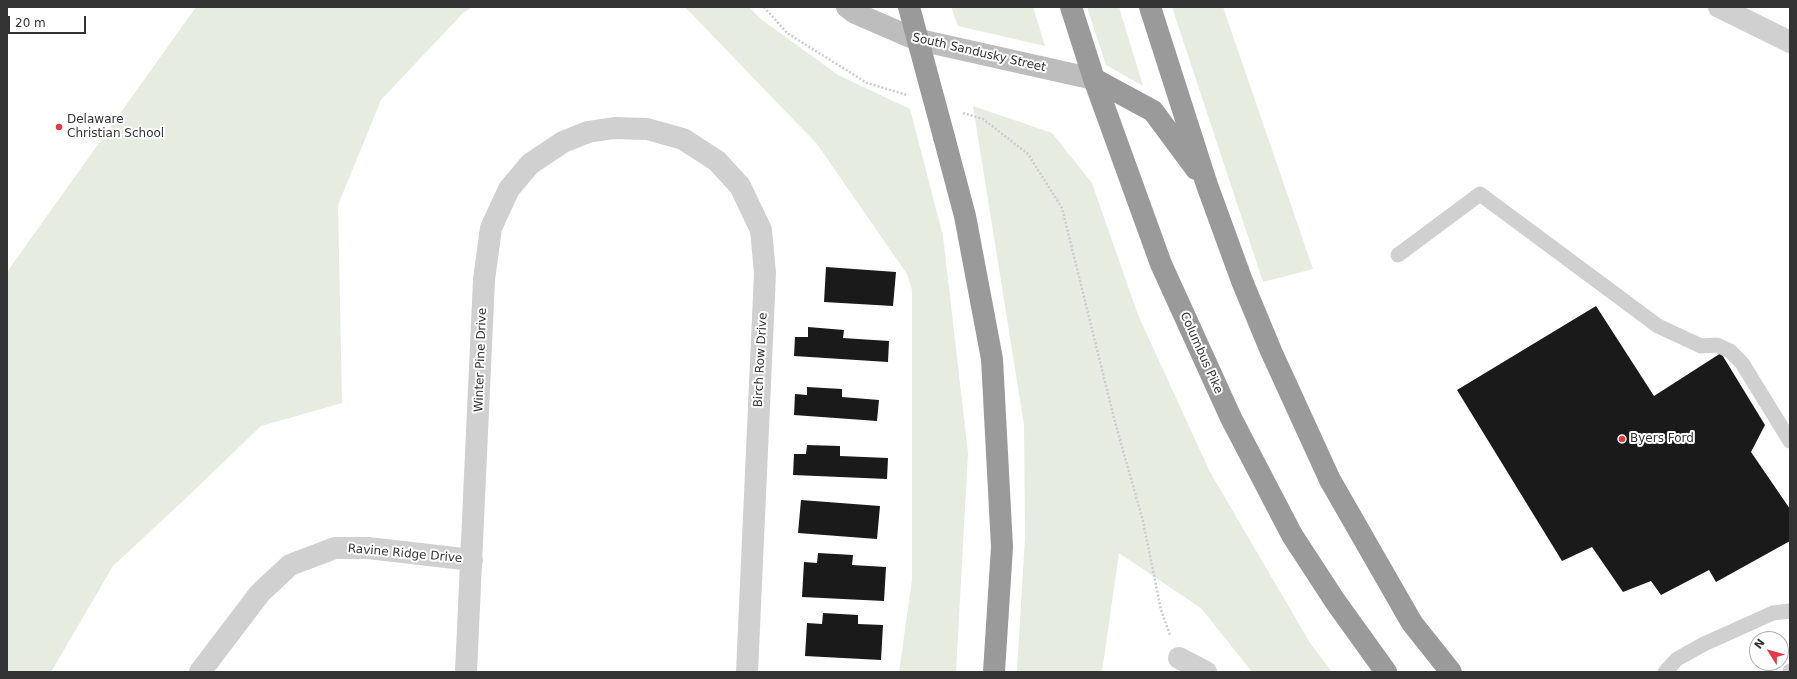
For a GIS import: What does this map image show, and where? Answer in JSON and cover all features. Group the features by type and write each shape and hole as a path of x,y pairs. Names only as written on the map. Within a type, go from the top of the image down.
{"highway":[{"path":"909,7 965,216 992,359 1002,547 994,672"},
{"name":"Columbus Pike","path":"1071,7 1094,79 1161,264 1231,418 1292,535 1335,601 1386,672"},
{"path":"1150,7 1207,185 1242,281 1271,351 1330,480 1412,623 1451,672"},
{"path":"1094,79 1153,111 1207,185"}],"street":[{"name":"South Sandusky Street","path":"847,7 855,13 916,39 1094,79"},
{"path":"1719,7 1790,42"},
{"name":"Winter Pine Drive","path":"466,672 484,280 491,228 509,189 530,164 563,142 588,132 625,128"},
{"name":"Birch Row Drive","path":"625,128 647,129 683,139 717,161 740,186 760,230 765,273 747,672"},
{"name":"Ravine Ridge Drive","path":"200,672 260,593 290,565 335,548 368,548 472,560"},
{"path":"1179,658 1206,672"}],"lane":[{"path":"1398,255 1480,194 1658,326 1701,346 1717,346 1730,351 1742,363 1790,440"},
{"path":"1665,672 1677,659 1704,644 1773,613 1790,611"}],"path":[{"path":"764,7 787,33 867,83 911,97"},
{"path":"961,112 983,119 1028,154 1062,208 1115,422 1143,521 1161,610 1179,658"}],"shaded area":[{"path":"196,7 472,7 463,13 381,100 338,205 342,403 261,426 113,566 51,672 7,672 7,272"},
{"path":"685,7 749,7 762,20 838,75 910,109 943,236 968,453 956,672 899,672 912,580 912,290 907,274 817,144"},
{"path":"951,7 1033,7 1045,46 958,26"},
{"path":"1087,7 1119,7 1143,86 1106,65"},
{"path":"1172,7 1223,7 1313,269 1263,282"},
{"path":"973,106 1052,133 1092,183 1138,315 1210,472 1310,643 1332,672 1252,672 1201,608 1119,553 1102,672 1017,672 1025,538 1024,425"}],"building":[{"path":"826,267 896,272 893,306 824,302"},
{"name":"Byers Ford","path":"1596,306 1654,396 1721,353 1765,425 1751,452 1790,509 1790,541 1716,582 1709,570 1661,595 1651,581 1623,592 1592,547 1562,561 1457,390"},
{"path":"808,327 844,330 843,338 889,341 888,362 794,356 795,337 808,337"},
{"path":"807,387 842,389 842,397 879,400 877,421 794,415 795,394 807,395"},
{"path":"807,445 840,446 840,456 888,458 887,479 793,475 794,454 806,454"},
{"path":"801,500 880,506 877,539 798,533"},
{"path":"818,553 853,555 852,565 886,567 884,601 802,597 804,562 817,563"},
{"path":"823,613 858,615 858,624 883,625 881,660 805,656 807,623 822,624"}],"place":[{"name":"Delaware Christian School","path":"59,127"},
{"name":"Byers Ford","path":"1622,439"}]}
